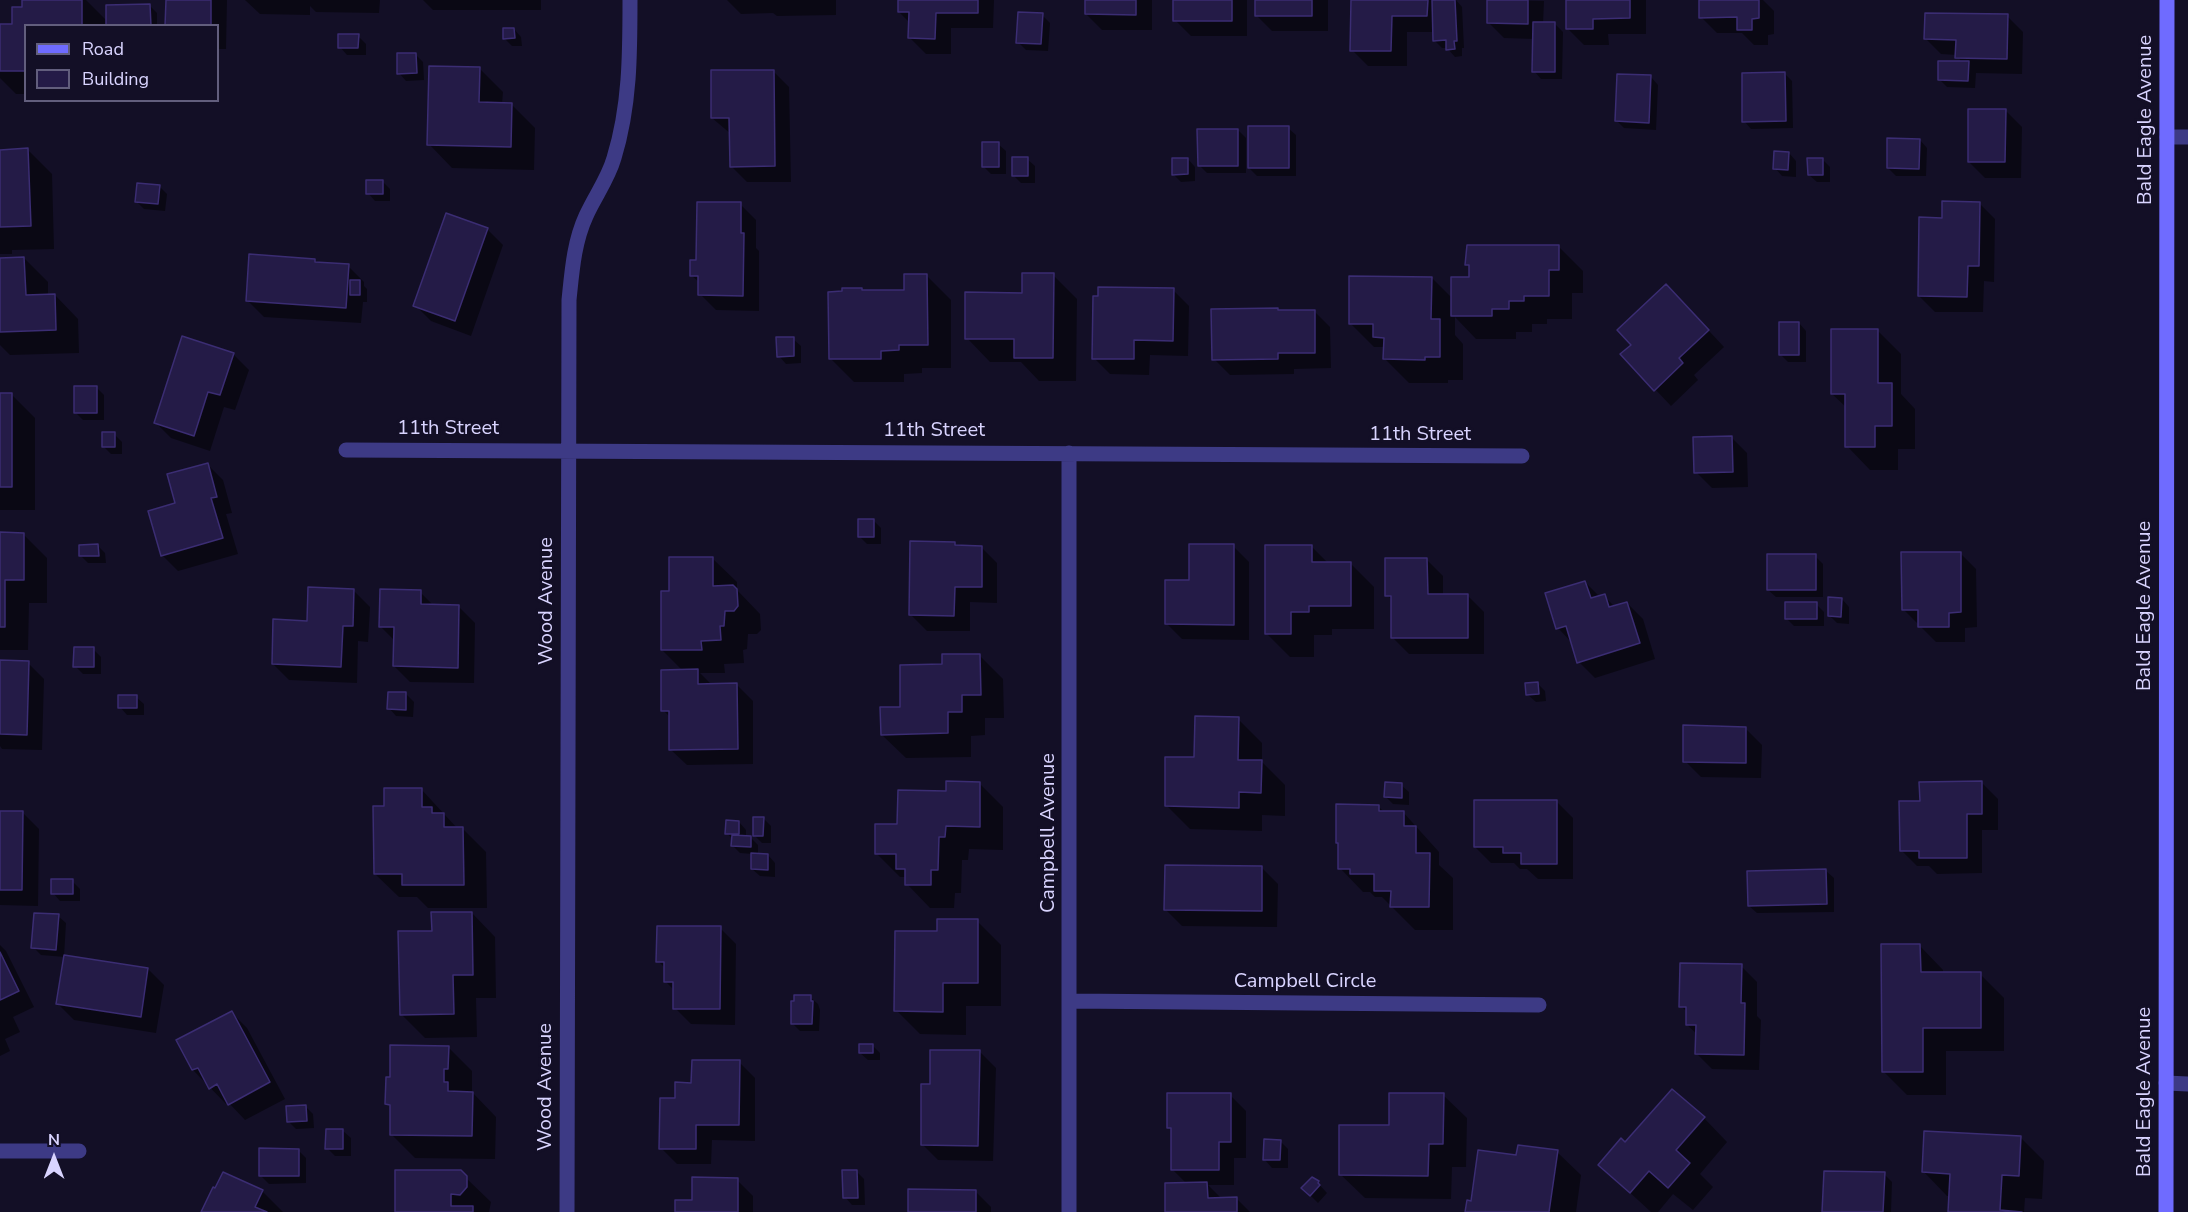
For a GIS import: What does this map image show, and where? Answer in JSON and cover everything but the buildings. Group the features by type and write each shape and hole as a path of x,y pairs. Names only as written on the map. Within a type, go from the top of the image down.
{"street":[{"name":"Wood Avenue","path":"567,1212 569,300 573,255 586,216 606,182 626,111 630,54 630,0"},
{"name":"Bald Eagle Avenue","path":"2166,1212 2168,0"},
{"path":"2167,136 2188,137"},
{"name":"11th Street","path":"345,450 1522,456"},
{"name":"Campbell Avenue","path":"1069,453 1069,1212"},
{"name":"Campbell Circle","path":"1070,1001 1539,1005"},
{"path":"2166,1083 2188,1084"},
{"path":"0,1151 79,1151"}]}
